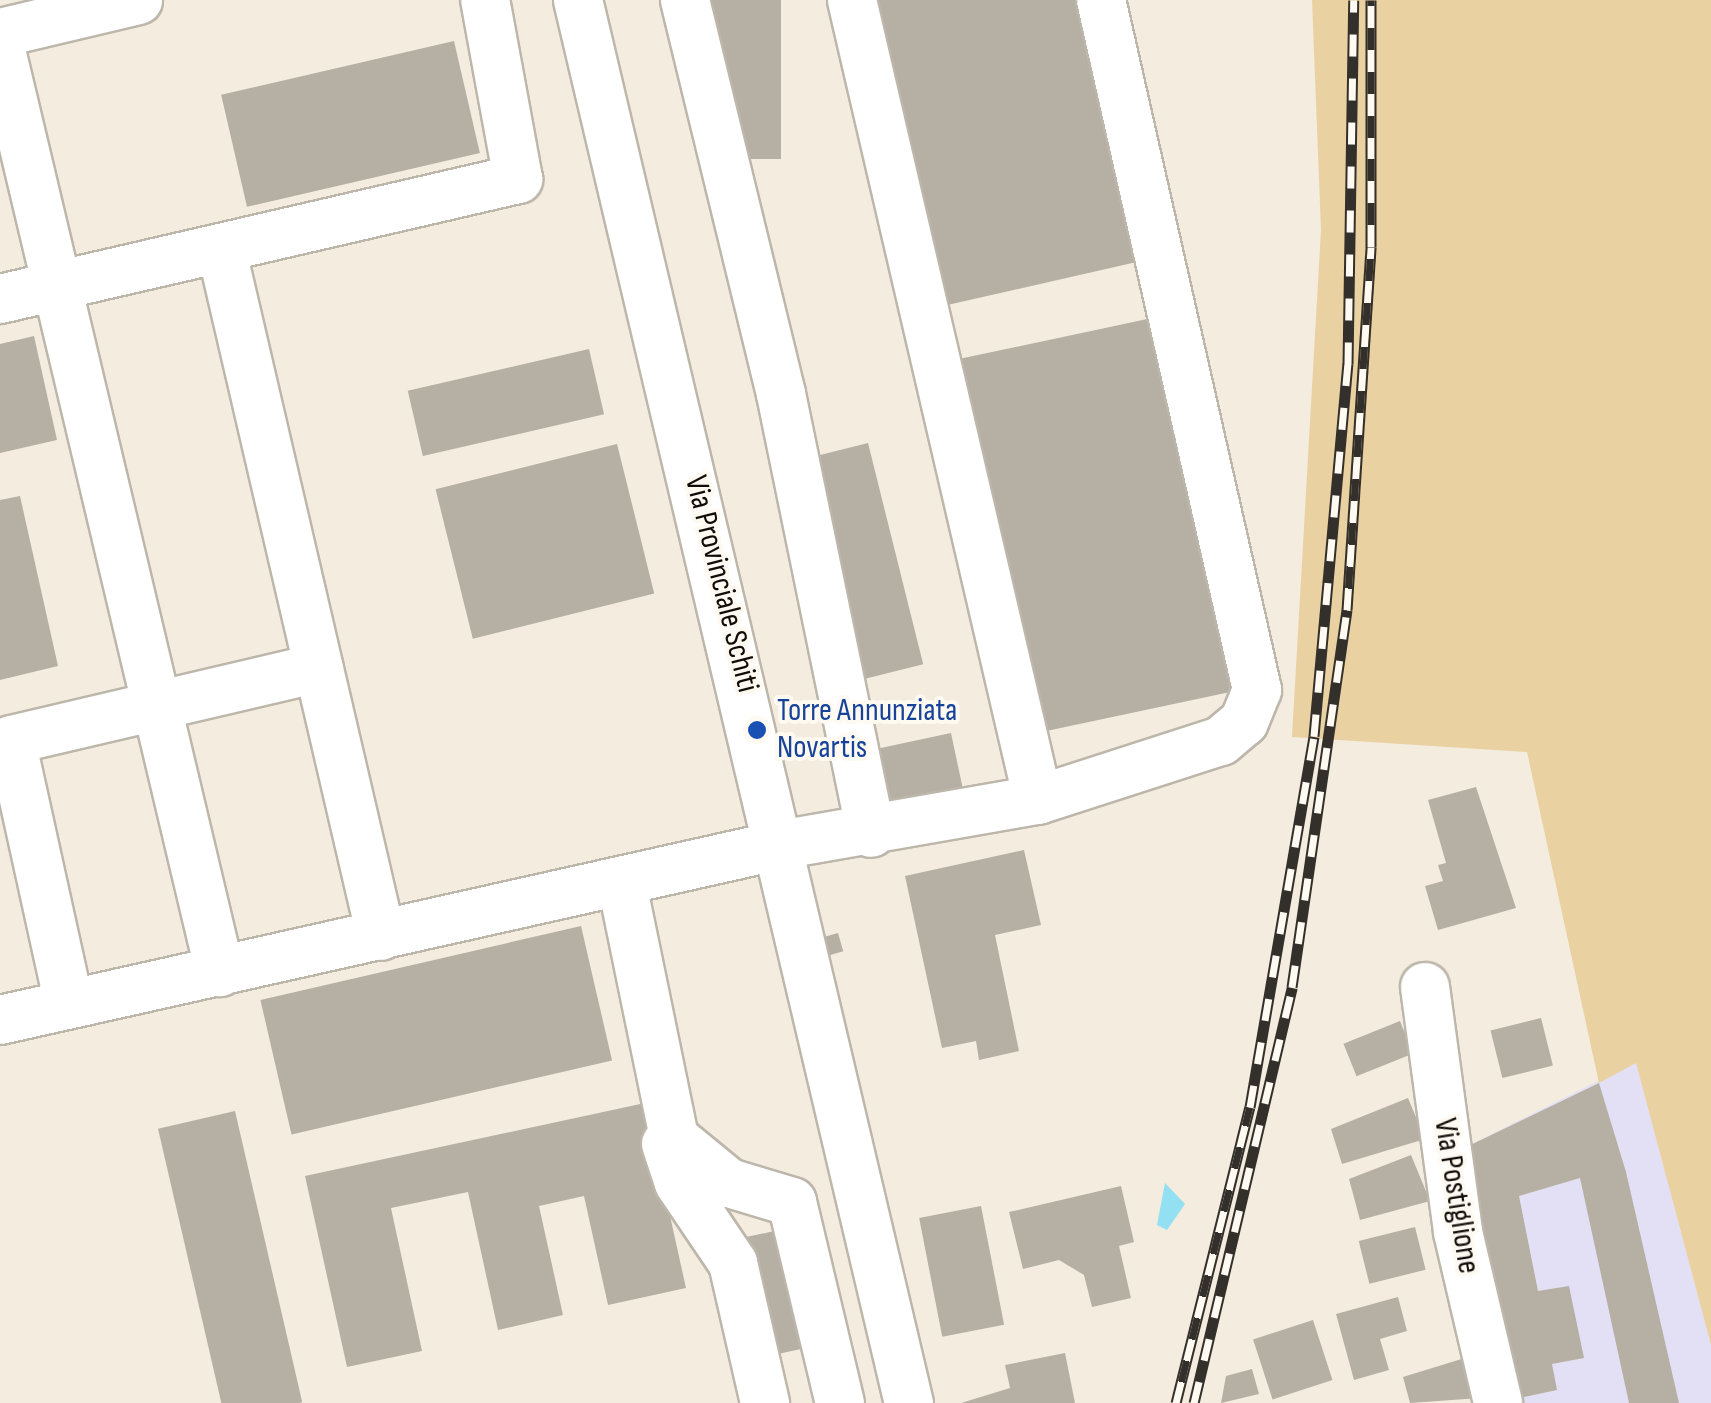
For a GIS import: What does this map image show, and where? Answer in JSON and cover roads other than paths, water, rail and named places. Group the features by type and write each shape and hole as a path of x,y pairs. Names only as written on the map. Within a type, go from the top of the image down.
{"street":[{"path":"0,33 138,0"},
{"path":"0,299 222,252 518,179 485,0"},
{"name":"Via Provinciale Schiti","path":"578,0 784,844 910,1403"},
{"path":"685,0 781,394 871,833"},
{"path":"852,0 1038,800"},
{"path":"0,1020 613,886 784,844 871,833 1038,800 1221,741 1244,722 1257,690 1100,0"},
{"path":"0,46 61,286 220,972"},
{"path":"222,252 382,936"},
{"path":"70,1004 11,740 319,668"},
{"path":"613,886 650,1096 679,1182 733,1263 765,1403"},
{"path":"613,886 674,1138 729,1183 792,1202 840,1403"},
{"name":"Via Postiglione","path":"1425,987 1458,1232 1498,1403"}],"water":[{"path":"1165,1183 1185,1204 1167,1230 1157,1225"}],"railway":[{"path":"1176,1403 1250,1107 1314,736 1348,364 1354,0"},
{"path":"1194,1403 1292,987 1347,610 1371,247 1371,0"}],"place":[{"name":"Torre Annunziata Novartis","path":"757,730"}]}
